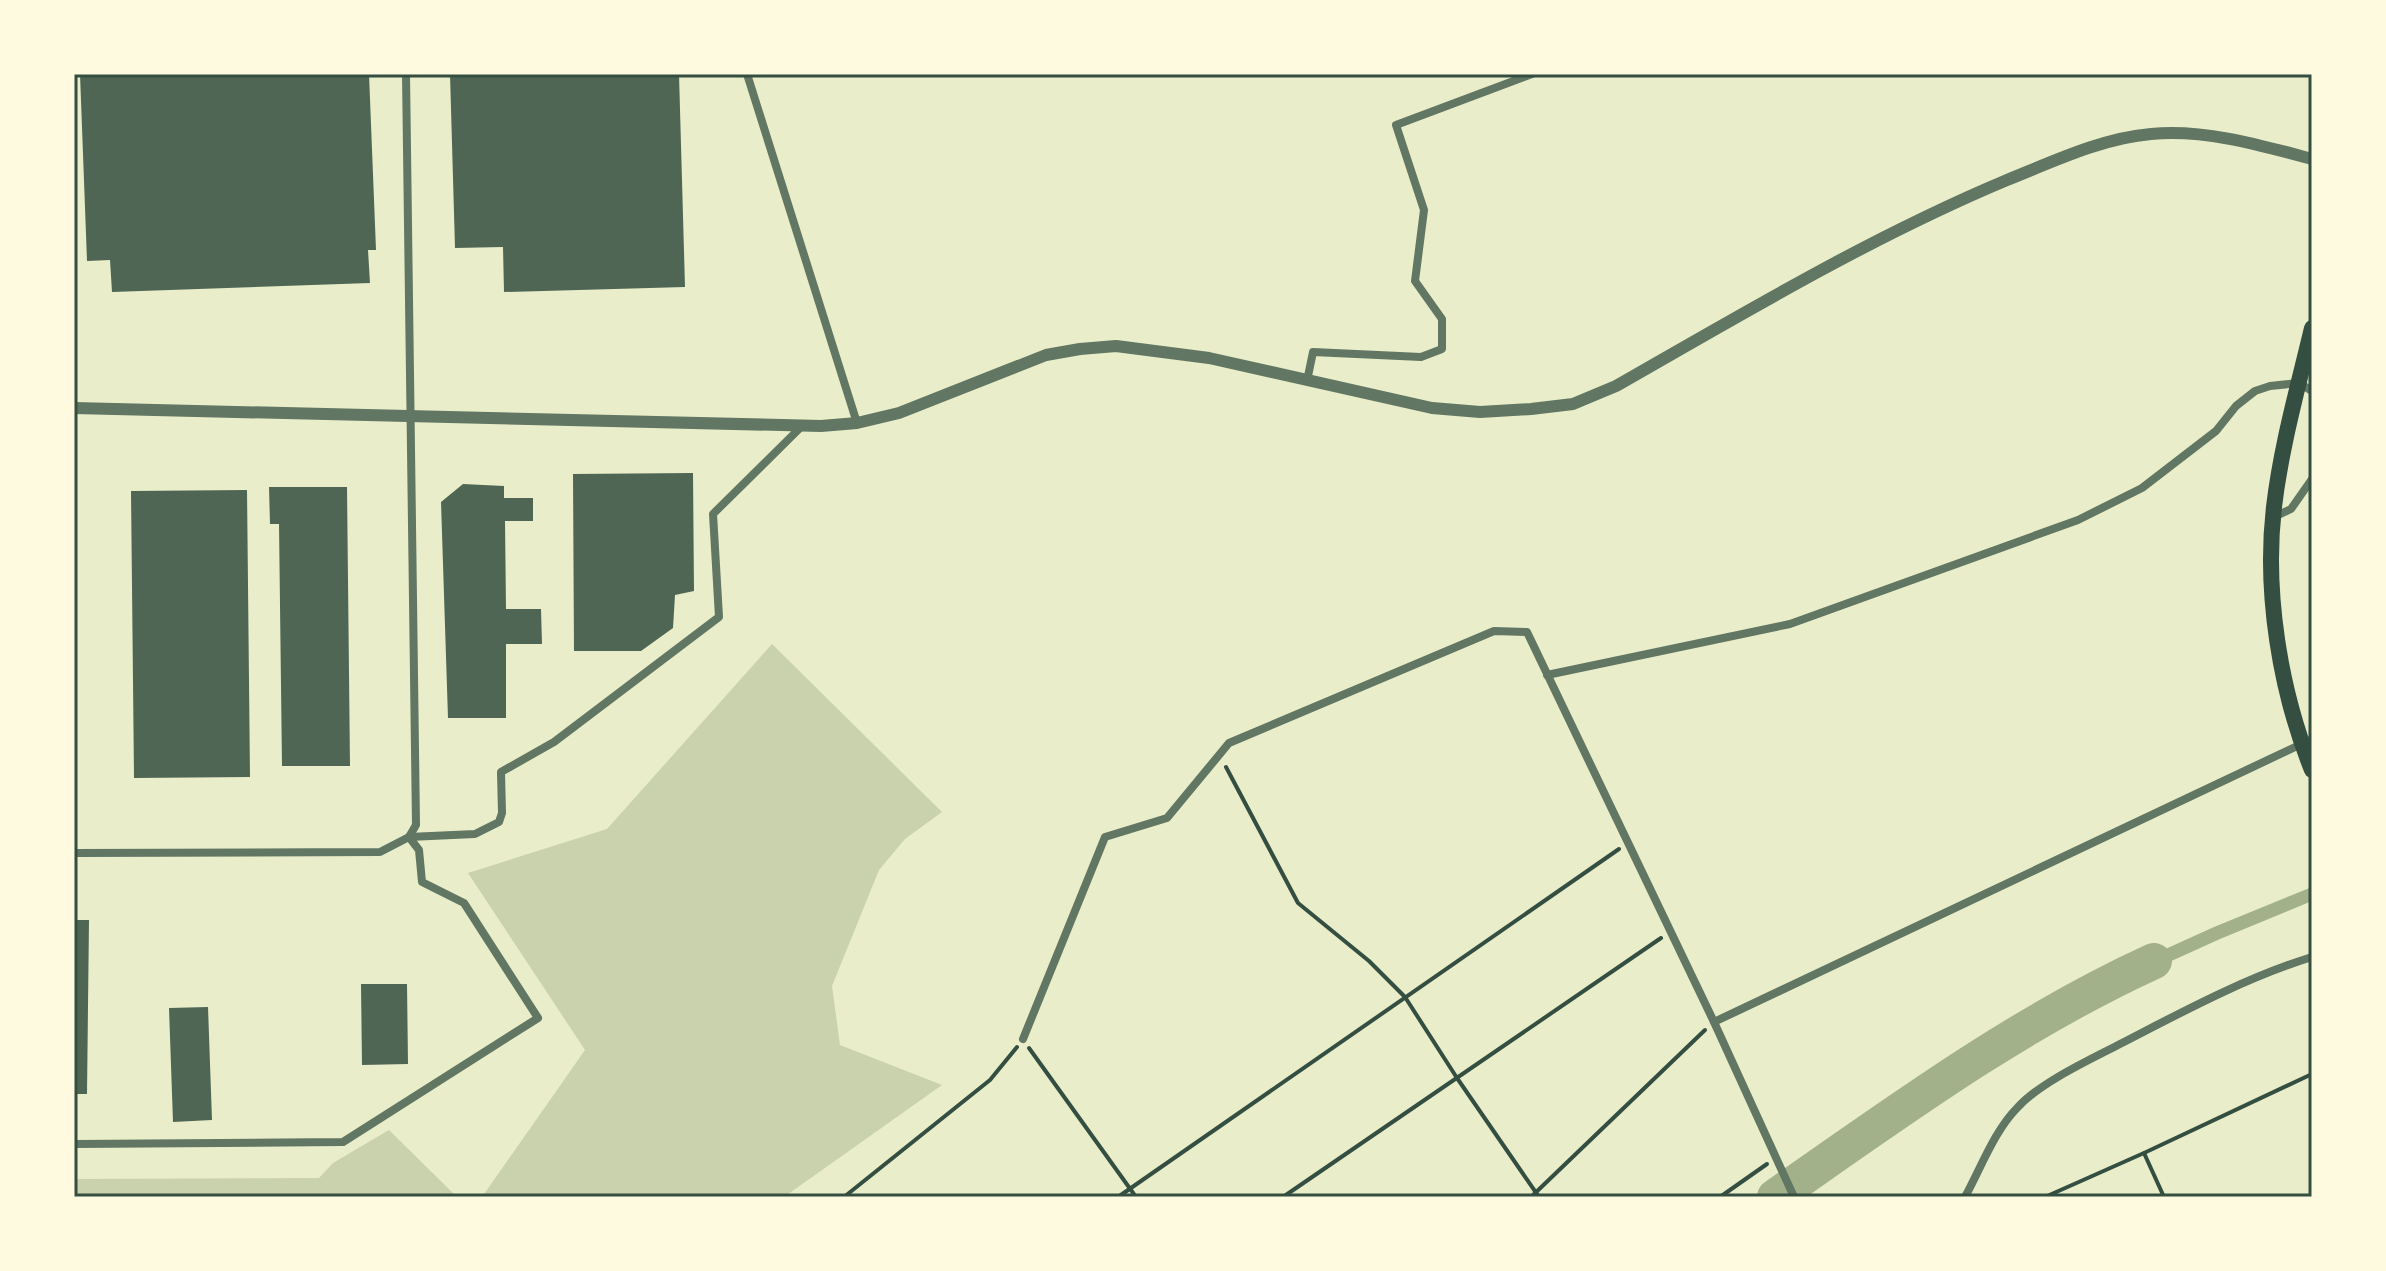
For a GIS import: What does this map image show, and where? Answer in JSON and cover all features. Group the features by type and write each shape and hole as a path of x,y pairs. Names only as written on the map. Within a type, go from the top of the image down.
{"highway":[{"path":"2312,328 2306,387 2278,484 2272,569 2276,626 2285,680 2307,741 2312,770"}],"street":[{"path":"406,74 416,825 409,837"},
{"path":"747,74 857,423"},
{"path":"1307,381 1313,352 1421,357 1442,349 1442,319 1415,281 1424,210 1396,125 1532,74"},
{"path":"74,408 802,426 857,423 927,404 1046,355 1116,346 1209,358 1432,408 1506,411 1573,404 1616,386 1827,267 1944,207 2051,162 2123,138 2183,133 2219,137 2312,159"},
{"path":"1547,675 1790,624 2078,520 2142,488 2216,431 2236,406 2255,391 2270,386 2306,387"},
{"path":"74,853 380,852 409,837 475,834 499,822 502,813 501,772 554,742 719,617 713,514 802,426"},
{"path":"2274,512 2282,515 2291,509 2312,479"},
{"path":"1023,1039 1105,837 1167,818 1229,743 1494,631 1527,632 1714,1022 1794,1197"},
{"path":"1714,1022 2307,741"},
{"path":"74,1144 343,1142 538,1018 464,903 422,882 419,850 409,837"},
{"path":"1965,1197 2005,1122 2019,1105 2044,1087 2083,1063 2225,991 2312,957"}],"path":[{"path":"1220,754 1298,903 1369,961 1405,997 1538,1194"},
{"path":"1118,1197 1627,843"},
{"path":"1283,1197 1671,932"},
{"path":"1531,1197 1538,1194 1714,1022"},
{"path":"846,1196 990,1080 1023,1039 1136,1197"},
{"path":"2045,1197 2312,1074"},
{"path":"2144,1153 2164,1197"},
{"path":"1720,1197 1776,1161"}],"shaded area":[{"path":"772,644 942,812 905,839 879,870 832,986 840,1045 942,1085 784,1197 482,1197 585,1050 468,873 607,829"},
{"path":"2312,887 2312,901 2114,987 2108,975 2214,927"},
{"path":"389,1130 457,1197 74,1197 74,1179 319,1178 333,1163"}],"building":[{"path":"80,74 369,74 376,250 368,250 370,283 112,292 110,260 87,261"},
{"path":"450,74 679,74 685,287 504,292 503,247 455,248"},
{"path":"693,473 694,591 675,595 673,628 641,651 574,651 573,474"},
{"path":"463,484 504,486 504,498 533,498 533,521 505,521 506,609 541,609 542,644 506,644 506,718 448,718 441,502"},
{"path":"269,487 347,487 350,766 282,766 279,524 270,524"},
{"path":"247,490 250,777 134,778 131,491"},
{"path":"74,920 89,920 87,1094 74,1094"},
{"path":"361,984 407,984 408,1064 362,1065"},
{"path":"208,1007 212,1120 173,1122 169,1008"}],"waterway":[{"path":"1775,1197 1959,1070 2055,1012 2154,961"}]}
